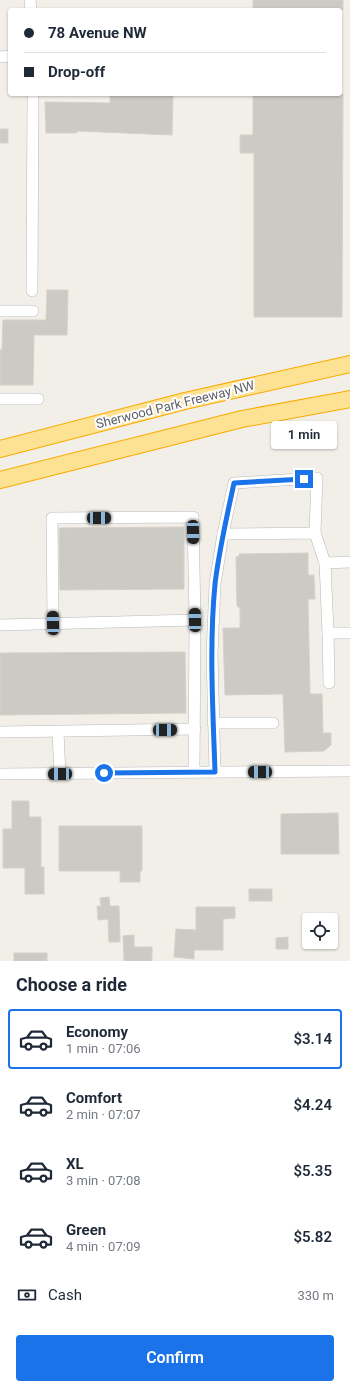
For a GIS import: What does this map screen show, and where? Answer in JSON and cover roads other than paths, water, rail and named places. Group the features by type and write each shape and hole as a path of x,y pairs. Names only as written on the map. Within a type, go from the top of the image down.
{"highway":[{"name":"Sherwood Park Freeway NW","path":"0,449 185,401 350,364"},
{"path":"0,480 242,419 350,399"}],"street":[{"path":"32,291 33,96"},
{"path":"0,311 33,311"},
{"path":"0,398 38,399"},
{"path":"215,772 212,654 215,584 223,534 234,483 318,478 315,533 325,563 329,683"},
{"path":"53,623 52,518 193,517 195,620 194,772"},
{"path":"223,534 315,533"},
{"path":"325,563 350,562"},
{"path":"0,625 195,620"},
{"path":"328,633 350,633"},
{"path":"213,723 273,723"},
{"path":"0,732 195,729"},
{"path":"58,732 60,774"},
{"path":"0,774 350,771"}]}
